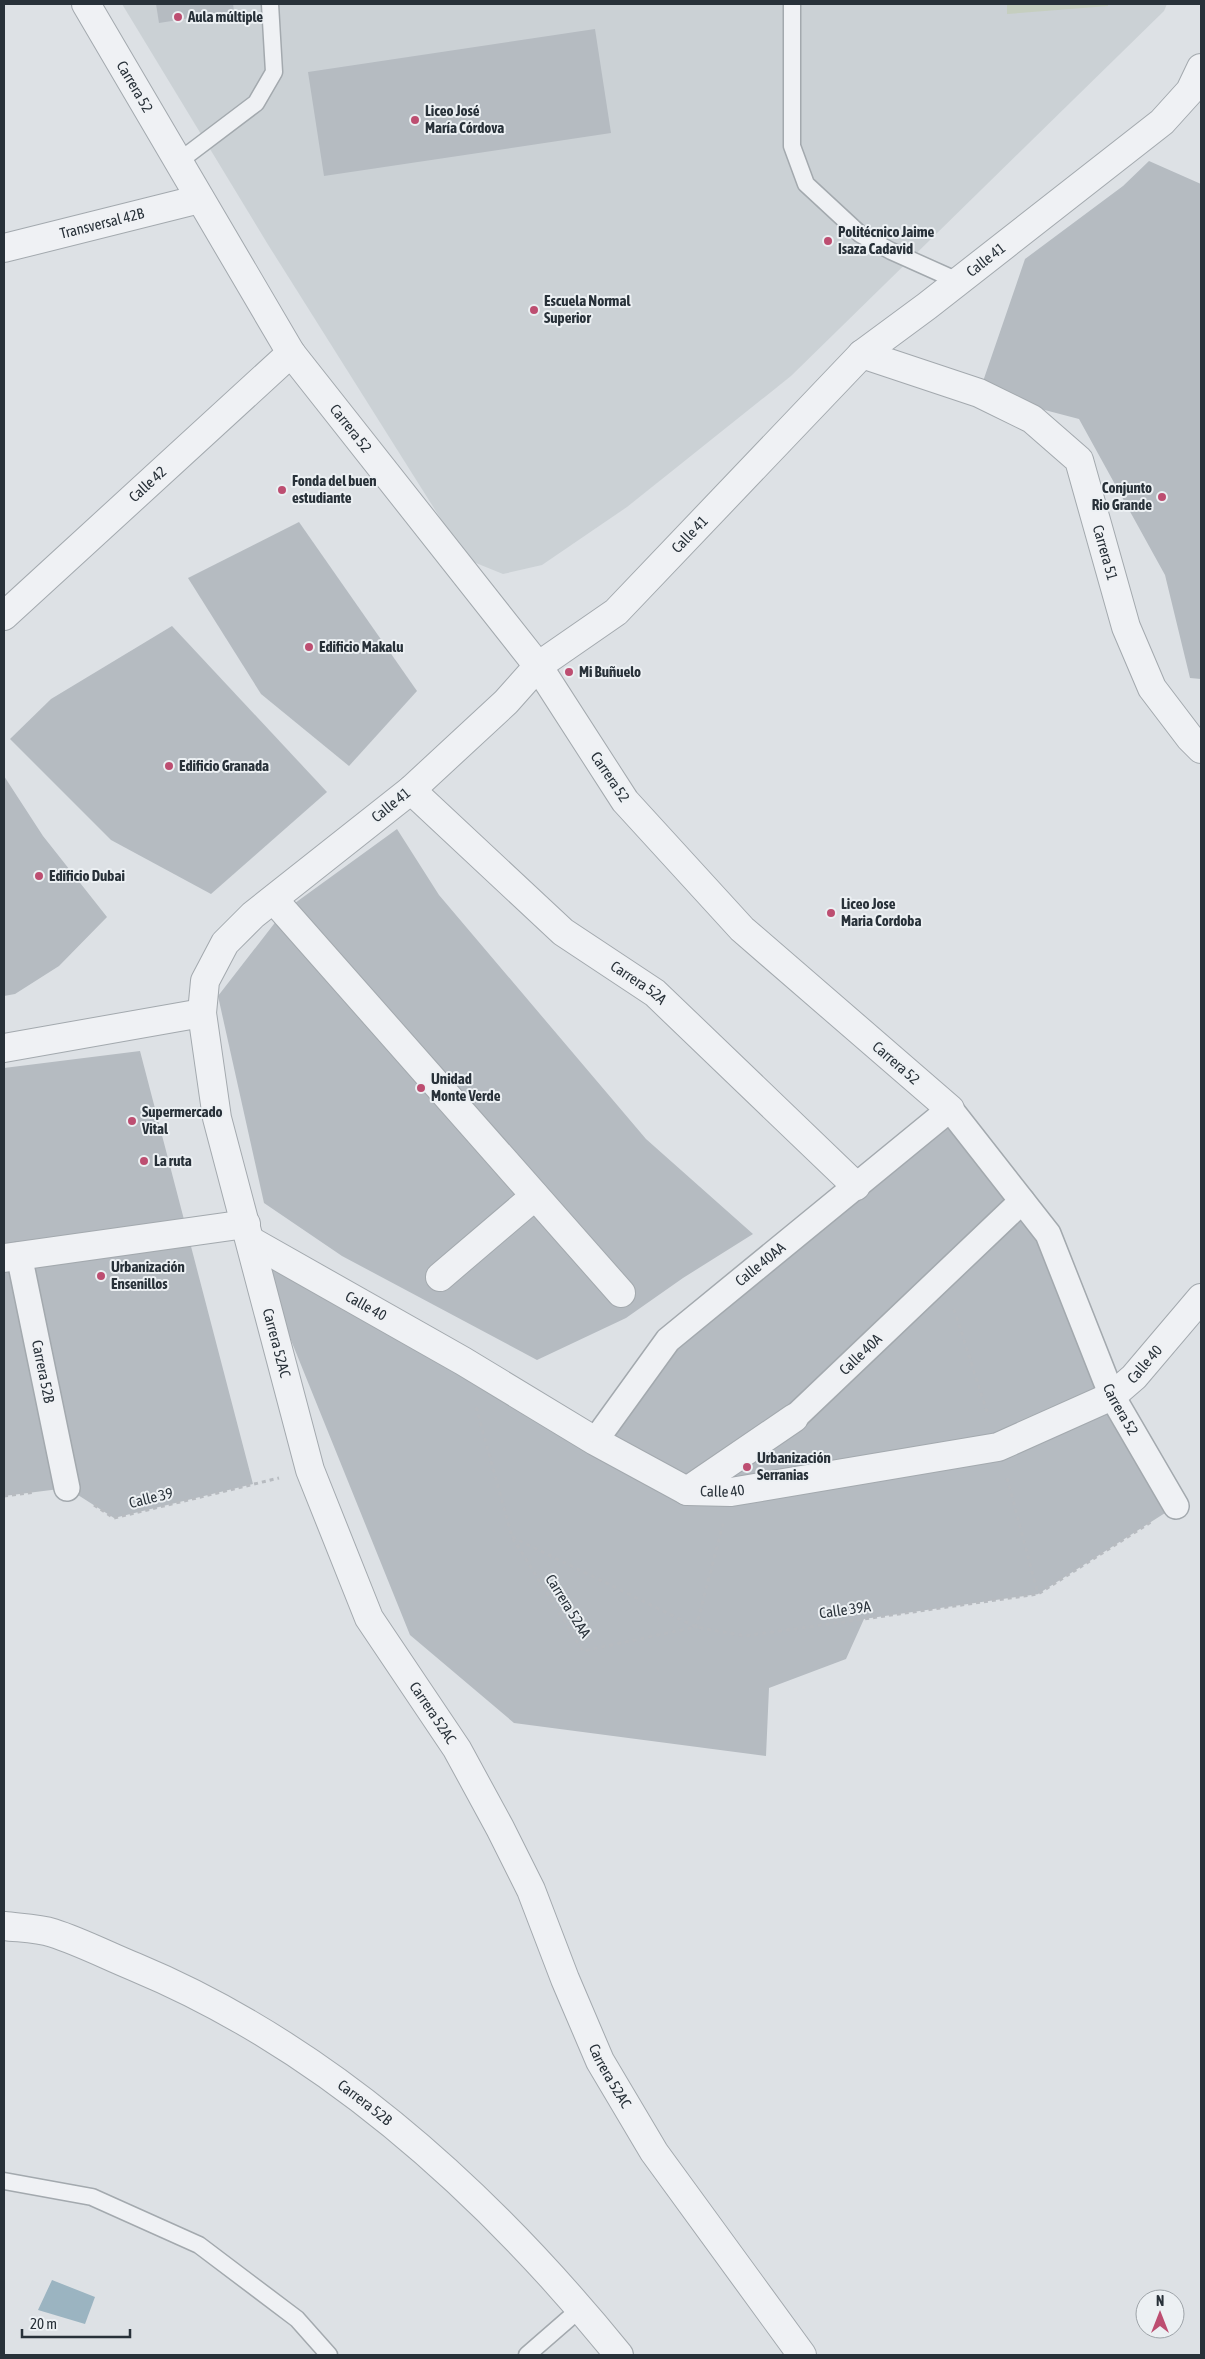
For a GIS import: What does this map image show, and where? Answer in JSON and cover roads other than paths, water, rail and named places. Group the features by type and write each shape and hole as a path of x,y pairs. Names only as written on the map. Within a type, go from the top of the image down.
{"street":[{"name":"Carrera 52","path":"86,4 291,353 538,666 625,802 742,929 950,1109 1048,1234 1112,1396 1176,1506"},
{"name":"Calle 41","path":"202,1013 206,981 225,942 253,915 411,790 506,702 538,666 616,612 862,354 1162,122 1190,91 1201,68"},
{"name":"Transversal 42B","path":"4,248 200,199"},
{"name":"Calle 42","path":"4,616 291,353"},
{"name":"Carrera 51","path":"862,354 979,392 1032,419 1078,460 1126,628 1152,688 1190,738 1201,749"},
{"name":"Carrera 52A","path":"411,790 563,932 655,993 856,1186"},
{"path":"274,900 621,1294"},
{"path":"4,1048 202,1013"},
{"name":"Carrera 52AC","path":"202,1013 217,1118 249,1232 310,1470 370,1618 457,1749 514,1855 531,1890 564,1979 600,2061 654,2152 802,2355"},
{"name":"Calle 40AA","path":"595,1441 668,1340 950,1109"},
{"path":"440,1277 535,1196"},
{"name":"Calle 40A","path":"687,1491 794,1418 1022,1201"},
{"path":"12,1257 249,1232"},
{"name":"Calle 40","path":"249,1232 595,1441 687,1491 732,1492 998,1447 1112,1396 1134,1377 1201,1298"},
{"name":"Carrera 52B","path":"12,1257 67,1488"},
{"name":"Carrera 52B","path":"4,1926 52,1933 173,1983 288,2047 407,2137 491,2212 581,2308 619,2355"}],"lane":[{"path":"178,162 256,103 274,72 270,4"},
{"path":"792,4 792,146 806,184 860,234 891,252 958,281"},
{"path":"4,2181 92,2197 199,2245 297,2319 329,2355"},
{"path":"526,2355 581,2308"}],"water":[{"path":"52,2280 95,2297 85,2324 38,2310"}],"place":[{"name":"Aula múltiple","path":"178,17"},
{"name":"Liceo José María Córdova","path":"415,120"},
{"name":"Politécnico Jaime Isaza Cadavid","path":"828,241"},
{"name":"Escuela Normal Superior","path":"534,310"},
{"name":"Fonda del buen estudiante","path":"282,490"},
{"name":"Conjunto Rio Grande","path":"1162,497"},
{"name":"Edificio Makalu","path":"309,647"},
{"name":"Mi Buñuelo","path":"569,672"},
{"name":"Edificio Granada","path":"169,766"},
{"name":"Edificio Dubai","path":"39,876"},
{"name":"Liceo Jose Maria Cordoba","path":"831,913"},
{"name":"Unidad Monte Verde","path":"421,1088"},
{"name":"Supermercado Vital","path":"132,1121"},
{"name":"La ruta","path":"144,1161"},
{"name":"Urbanización Ensenillos","path":"101,1276"},
{"name":"Urbanización Serranias","path":"747,1467"}]}
